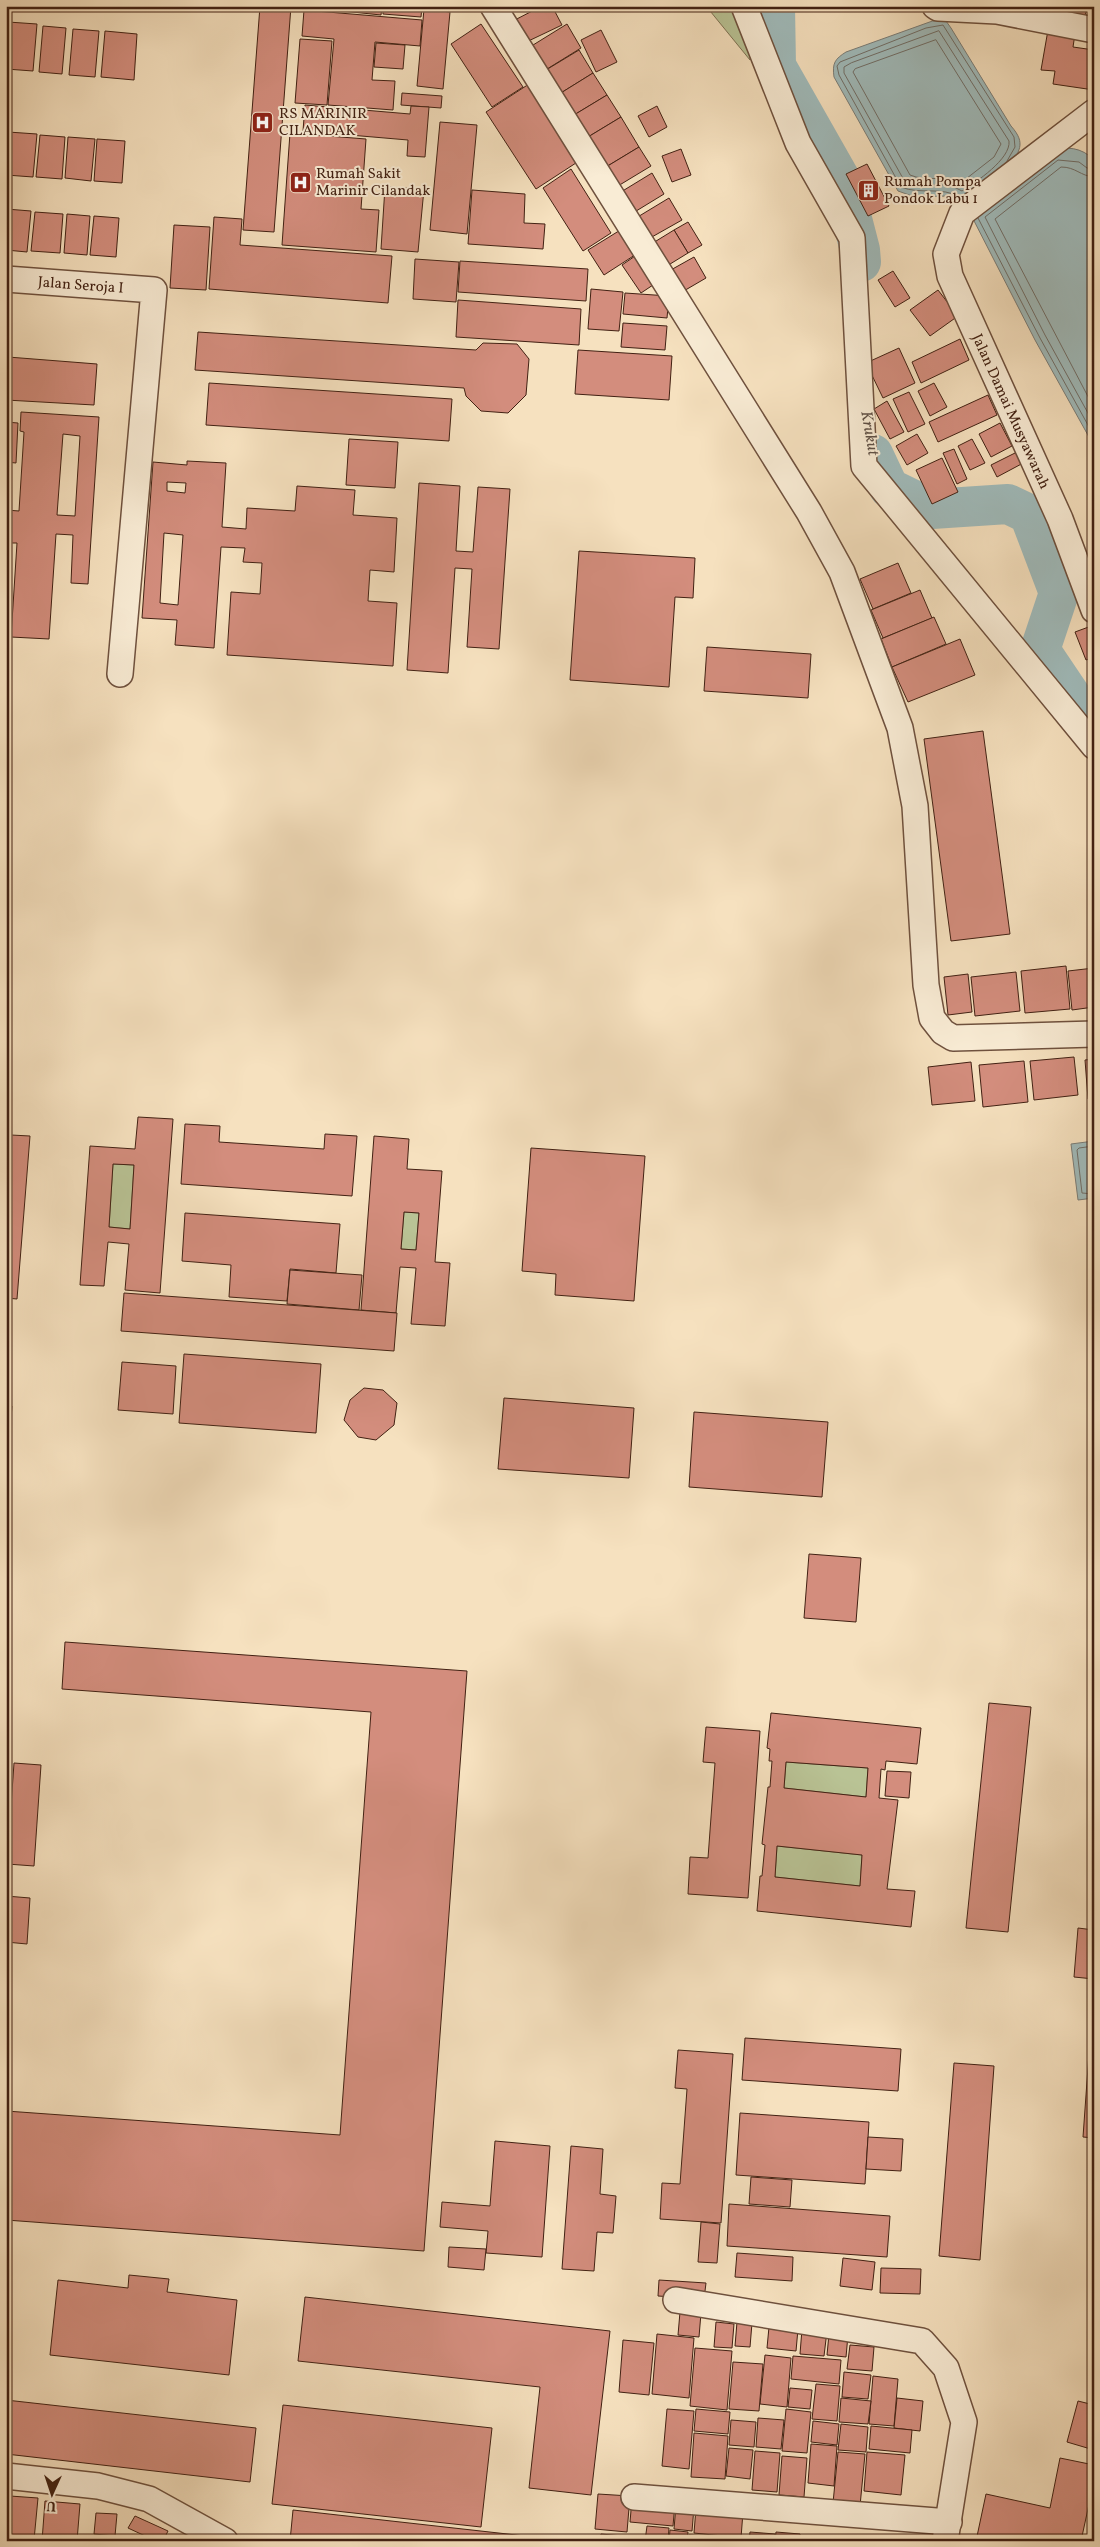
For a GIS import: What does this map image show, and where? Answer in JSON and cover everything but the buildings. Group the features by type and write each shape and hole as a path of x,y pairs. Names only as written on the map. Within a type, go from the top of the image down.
{"street":[{"path":"493,6 809,512 842,572 900,728 915,806 926,985 932,1018 943,1032 953,1038 1094,1034"},
{"path":"744,6 798,142 852,238 864,466 1094,746"},
{"path":"935,6 938,8 1025,11 1094,30"},
{"name":"Jalan Damai Musyawarah","path":"1094,112 967,209 946,254 950,276 1060,519 1094,610"},
{"name":"Jalan Seroja I","path":"6,279 154,290 120,674"},
{"path":"634,2497 947,2532 964,2422 946,2368 922,2341 676,2300"},
{"path":"6,2476 98,2486 149,2499 215,2538"}],"green space":[{"path":"706,6 752,6 750,60"},
{"path":"113,1164 134,1165 130,1229 109,1227"},
{"path":"404,1212 419,1213 416,1250 401,1249"},
{"path":"786,1762 868,1768 866,1797 784,1788"},
{"path":"777,1846 862,1855 860,1886 775,1877"}],"water":[{"path":"938,19 946,21 951,28 1019,138 1020,148 1008,169 1040,154 1063,148 1084,152 1094,160 1094,446 1035,340 970,213 948,196 915,197 898,191 834,77 833,68 835,62 846,52"},
{"path":"1094,1141 1094,1198 1078,1200 1071,1144"}],"waterway":[{"name":"Krukut","path":"775,6 776,66 843,184 860,250 861,262"},
{"name":"Krukut","path":"873,454 889,488 932,509 1008,504 1029,514 1059,593 1040,650 1094,730"}],"place":[{"name":"RS MARINIR CILANDAK","path":"263,122"},
{"name":"Rumah Sakit Marinir Cilandak","path":"300,182"},
{"name":"Rumah Pompa Pondok Labu 1","path":"868,190"}]}
